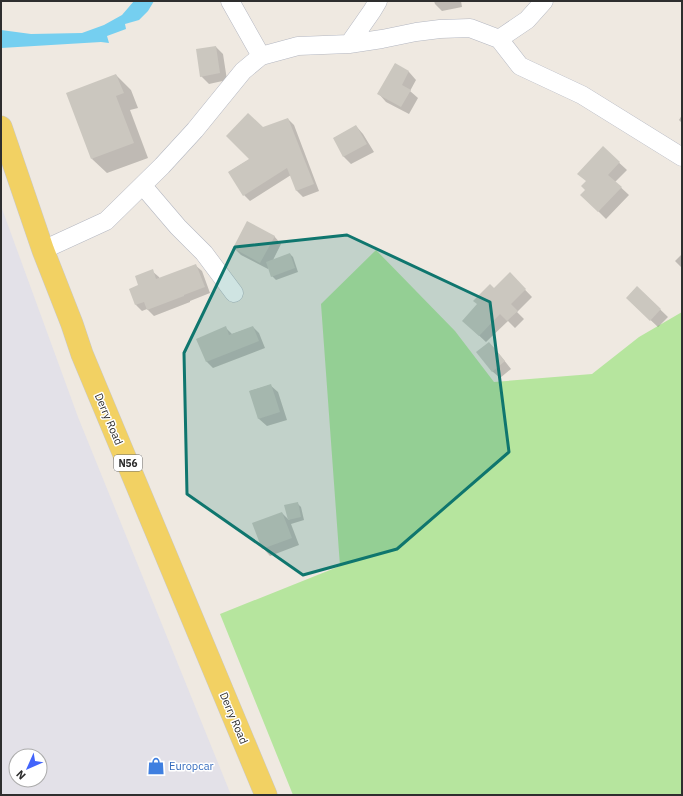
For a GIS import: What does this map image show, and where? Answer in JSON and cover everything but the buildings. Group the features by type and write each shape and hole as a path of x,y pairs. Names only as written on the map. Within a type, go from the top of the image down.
{"main road":[{"name":"Derry Road","path":"1,127 42,250 72,324 82,354 266,795"}],"street":[{"path":"230,1 261,56"},
{"path":"349,44 378,1"},
{"path":"499,38 527,20 544,1"},
{"path":"42,250 106,222 143,186 195,130 243,71 261,56 298,46 349,44 440,28 470,28 499,38 520,66 582,95 682,157"},
{"path":"143,186 178,227 204,253 234,293"}],"highlighted area":[{"path":"347,235 490,302 509,452 397,549 303,575 187,494 184,353 235,247"}],"shaded area":[{"path":"1,206 78,417 231,795 1,795"}],"green space":[{"path":"376,250 455,331 494,382 592,374 639,337 682,312 682,795 293,795 220,614 340,566 321,304"}],"water":[{"path":"134,1 154,1 148,11 139,20 125,24 126,29 107,36 109,43 101,42 1,48 1,30 31,34 82,33 104,25 122,15"}],"place":[{"name":"Europcar","path":"156,766"}]}
